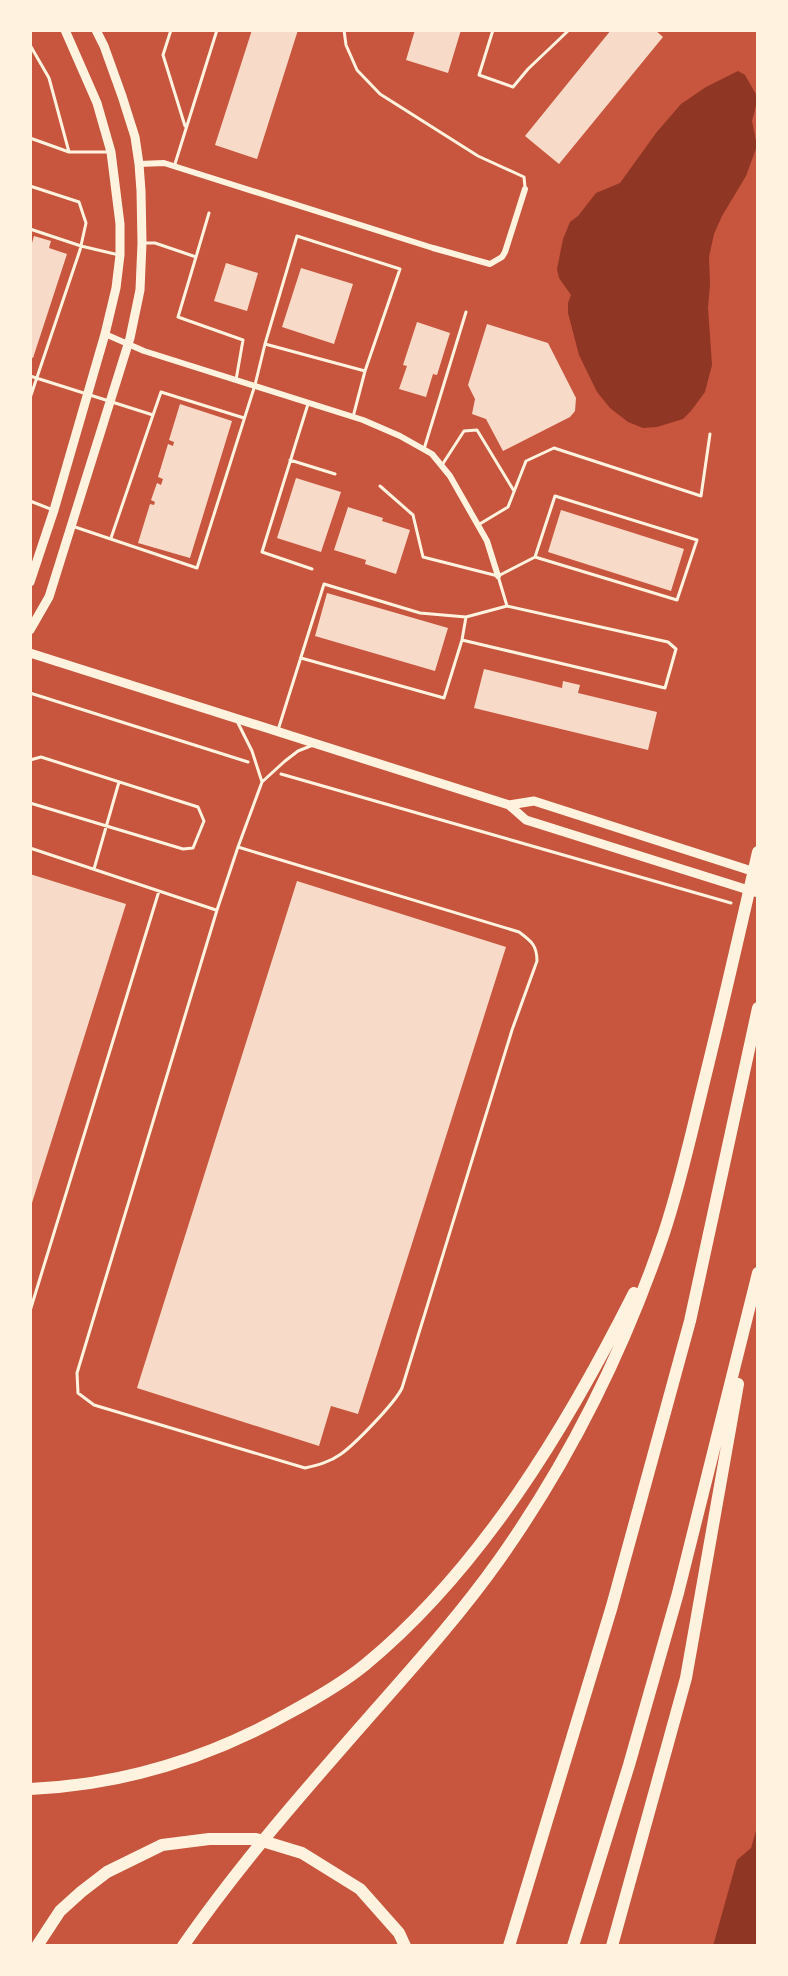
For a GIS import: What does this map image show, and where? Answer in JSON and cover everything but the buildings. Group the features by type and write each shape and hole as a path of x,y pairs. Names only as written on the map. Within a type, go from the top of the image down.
{"highway":[{"path":"183,1946 247,1859 444,1632 500,1559 553,1475 611,1366 664,1233 679,1183 725,1001 758,852"},
{"path":"509,1946 608,1621 690,1321 758,1008"},
{"path":"30,1789 61,1788 115,1779 198,1756 253,1734 365,1665 413,1621 449,1582 531,1474 578,1398 664,1233"},
{"path":"573,1946 678,1593 757,1276"},
{"path":"612,1946 686,1678 757,1276"},
{"path":"37,1946 60,1911 107,1872 162,1845 209,1839 256,1839 302,1853 360,1889 399,1933 405,1946"}],"main road":[{"path":"30,582 105,334 120,255 120,224 111,152 97,103 65,30"},
{"path":"30,630 49,597 128,343 140,290 142,243 135,137 96,30"},
{"path":"30,653 509,805 526,820 758,893"},
{"path":"509,805 534,801 758,873"}],"street":[{"path":"139,164 164,163 490,264 505,252 525,189"},
{"path":"105,334 144,351 353,417 424,449 450,476 487,541 498,576"}],"lane":[{"path":"171,30 163,55 186,129"},
{"path":"174,167 217,30"},
{"path":"344,30 346,45 357,70 380,94 478,156 524,177 525,189"},
{"path":"493,30 479,75 513,87 569,30"},
{"path":"30,45 32,54 49,78 69,152"},
{"path":"30,138 69,152 111,152"},
{"path":"30,186 79,202 86,223 30,398"},
{"path":"209,213 178,317 243,340 236,380"},
{"path":"30,229 120,255"},
{"path":"72,525 197,568 255,385 297,236 400,269 365,371 353,417"},
{"path":"142,243 155,243 196,257"},
{"path":"424,449 466,312"},
{"path":"265,344 365,371"},
{"path":"30,376 153,415"},
{"path":"111,538 161,392 244,418"},
{"path":"308,404 262,552 312,569"},
{"path":"442,466 464,431 477,430 514,491"},
{"path":"478,525 508,507 526,461 554,448 701,496 710,434"},
{"path":"290,460 335,474"},
{"path":"380,486 413,515 423,557 498,576 535,557 677,600 697,540 555,496 535,557"},
{"path":"30,501 54,510"},
{"path":"498,576 507,606"},
{"path":"278,732 324,584 420,613 466,617 507,606 668,642 676,649 665,688 462,640"},
{"path":"301,658 444,698 466,617"},
{"path":"236,719 252,751 262,782"},
{"path":"238,847 519,932 532,941 537,951 537,961 508,1044 402,1388 391,1405 343,1453 328,1462 305,1468 94,1405 78,1393 77,1373 217,910 238,847 262,782 298,751 316,744"},
{"path":"30,760 41,757 198,807 204,821 193,848 183,849 30,803"},
{"path":"94,869 119,782"},
{"path":"30,848 217,910"},
{"path":"30,1311 159,891"}],"path":[{"path":"30,693 243,761"},
{"path":"283,774 732,904"}],"shaded area":[{"path":"738,71 745,75 758,98 752,121 757,146 746,176 714,234 709,257 708,308 712,365 705,392 683,419 643,428 628,422 610,408 597,392 579,355 568,313 571,295 559,278 557,269 563,239 570,222 596,193 620,183 681,104"},
{"path":"758,1824 758,1946 713,1946 737,1860 751,1848"}]}
